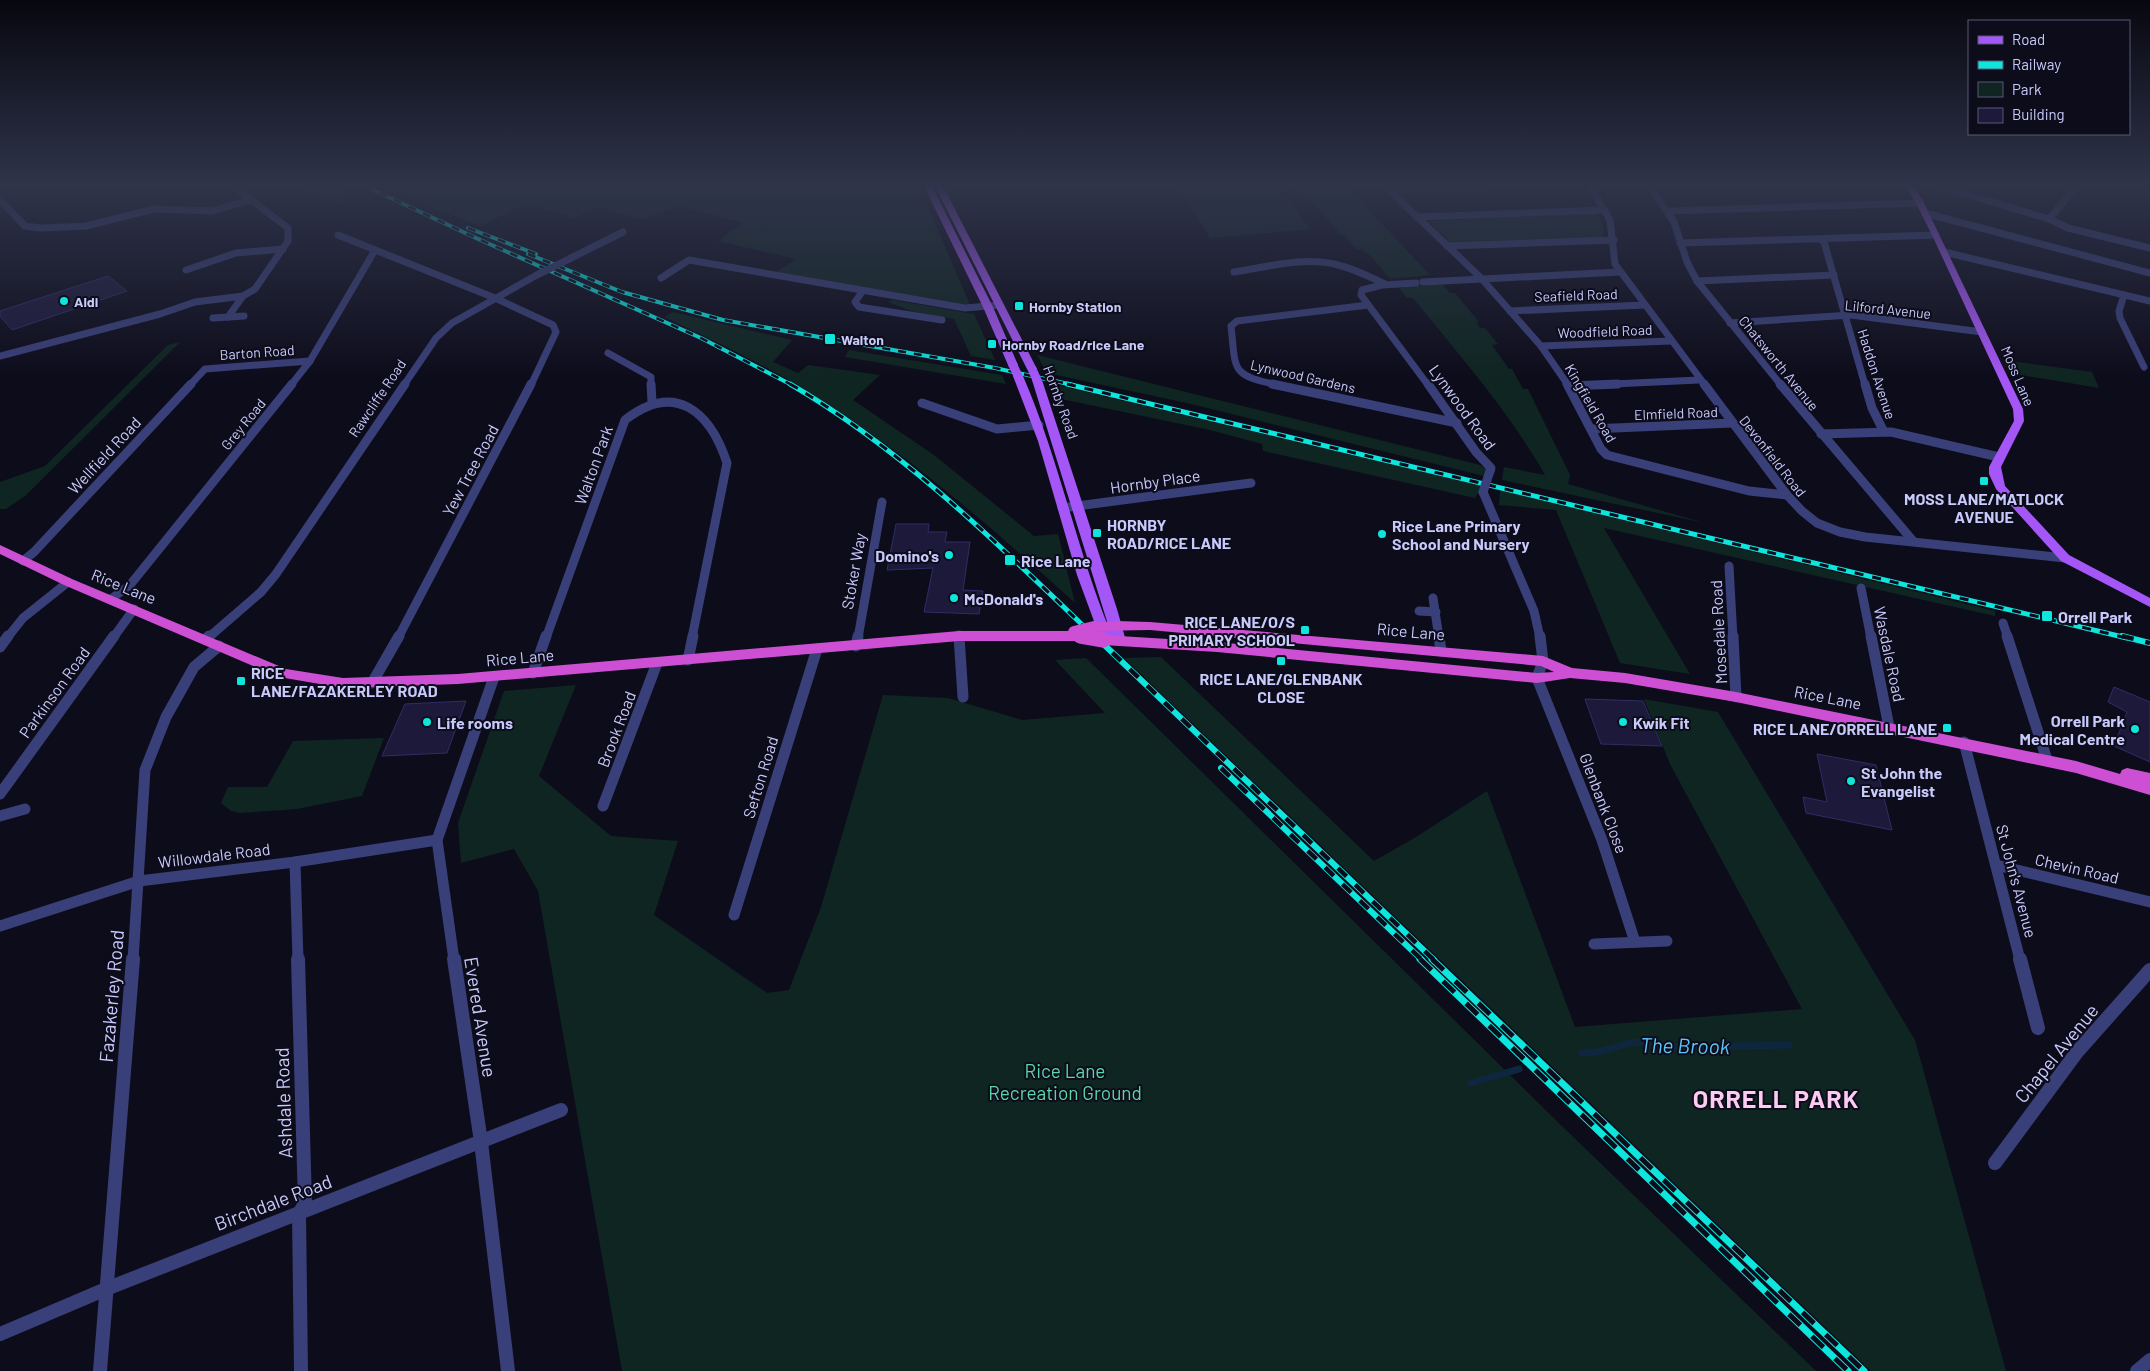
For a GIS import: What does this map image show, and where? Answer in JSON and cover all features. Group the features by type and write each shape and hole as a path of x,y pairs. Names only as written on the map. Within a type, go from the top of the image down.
{"highway":[{"name":"Rice Lane","path":"0,549 68,582 292,676 322,681 372,683 494,677 959,636 1073,634 1110,640 1227,648 1536,678 1547,678 1570,673 1625,678 1736,697 1964,742 2076,767 2114,780 2149,784"},
{"name":"Rice Lane","path":"1073,634 1097,627 1116,625 1543,661 1570,673"}],"main road":[{"name":"Hornby Road","path":"960,250 988,307 1039,425 1097,627 1110,640 1116,625 1037,380 972,250"},
{"name":"Moss Lane","path":"1944,252 2015,400 2019,416 2016,428 1999,457 1995,474 2000,488 2065,558 2090,573 2150,603"}],"street":[{"path":"186,270 236,253 271,250"},
{"path":"0,356 160,314 195,302 243,296 255,289 282,250"},
{"name":"Yew Tree Road","path":"372,683 413,612 551,346 556,332 553,324 495,298 375,250"},
{"name":"Grey Road","path":"111,600 130,585 310,361 375,250"},
{"name":"Rawcliffe Road","path":"206,639 261,592 276,574 436,338 452,324 495,298 588,250"},
{"name":"Kingfield Road","path":"1451,250 1481,278 1542,346 1569,386 1604,452 1616,458 1749,490 1787,495"},
{"name":"Devonfield Road","path":"1614,250 1615,264 1670,341 1787,495 1810,518 1829,529 1865,537 2065,558"},
{"name":"Chatsworth Avenue","path":"1683,250 1697,281 1730,323 1821,434 1913,541"},
{"name":"Haddon Avenue","path":"1826,250 1872,408 1884,432"},
{"path":"2069,250 2150,273"},
{"path":"1944,252 2150,301"},
{"path":"660,278 689,260 862,292 965,308 1000,305"},
{"path":"1234,272 1311,262 1331,263 1354,270 1385,284 1396,285 1440,280 1620,272"},
{"path":"1697,281 1834,275"},
{"path":"1368,305 1361,295 1362,290 1385,284"},
{"path":"862,292 855,302 859,307 942,320"},
{"path":"2124,295 2119,311 2120,318 2144,367"},
{"path":"228,317 243,296"},
{"name":"Lynwood Road","path":"1368,305 1457,423 1476,452 1491,468 1484,492 1486,504 1534,611 1542,640 1543,661"},
{"name":"Lynwood Gardens","path":"1368,305 1237,321 1231,326 1236,368 1241,374 1254,380 1457,423"},
{"name":"Seafield Road","path":"1510,310 1644,305"},
{"path":"213,318 244,316"},
{"path":"914,325 921,316"},
{"name":"Lilford Avenue","path":"1730,323 1845,316 1982,332"},
{"name":"Woodfield Road","path":"1542,346 1670,341"},
{"path":"608,353 651,377 652,402 670,400 693,410 719,438 727,464 688,660"},
{"name":"Barton Road","path":"205,369 310,361"},
{"name":"Wellfield Road","path":"24,561 205,369"},
{"path":"1569,386 1699,380"},
{"name":"Walton Park","path":"533,673 625,420 638,407 652,402"},
{"path":"922,403 996,429 1039,425"},
{"name":"Elmfield Road","path":"1591,430 1732,423"},
{"path":"1821,434 1898,433 1999,457"},
{"name":"Hornby Place","path":"1062,508 1251,483"},
{"name":"Stoker Way","path":"856,646 882,502"},
{"name":"Mosedale Road","path":"1730,566 1736,697"},
{"path":"0,647 23,618 68,582"},
{"name":"Wasdale Road","path":"1860,588 1889,727"},
{"path":"1433,598 1441,651"},
{"name":"Parkinson Road","path":"0,794 134,609"},
{"path":"1419,611 1436,612"},
{"path":"2003,623 2046,760"},
{"path":"959,636 963,697"},
{"name":"Fazakerley Road","path":"100,1371 139,881 145,770 166,717 194,667 219,646"},
{"name":"Sefton Road","path":"734,915 817,649"},
{"path":"1536,678 1543,661"},
{"name":"Brook Road","path":"602,806 657,663"},
{"name":"Evered Avenue","path":"494,677 437,840 481,1142 508,1371"},
{"name":"Glenbank Close","path":"1536,678 1602,840 1635,942"},
{"name":"St John's Avenue","path":"1964,742 2038,1028"},
{"path":"0,816 25,808"},
{"name":"Willowdale Road","path":"0,926 139,881 294,862 437,840"},
{"name":"Ashdale Road","path":"294,862 304,1202 299,1214 301,1371"},
{"name":"Chevin Road","path":"1996,865 2150,902"},
{"path":"1594,944 1667,941"},
{"name":"Chapel Avenue","path":"1995,1163 2077,1052 2150,970"},
{"name":"Birchdale Road","path":"0,1334 106,1289 561,1110"},
{"path":"2138,1371 2150,1360"}],"green space":[{"path":"757,250 946,250 970,305 775,273 796,259"},
{"path":"1362,250 1406,250 1430,275 1390,279 1371,256"},
{"path":"1441,283 1450,293 1455,293 1479,322 1476,322 1480,328 1485,328 1498,344 1492,345 1509,369 1512,369 1523,389 1528,389 1570,475 1568,484 1705,523 1502,480 1504,467 1545,475 1516,428 1483,384 1413,298 1407,298 1399,288"},
{"path":"892,300 974,314 995,360 971,356 954,319 914,312 888,302"},
{"path":"673,312 792,340 773,362 798,373 808,365 880,375 853,400 934,455 1034,536 1058,534 1075,603 977,517 874,436 839,411 785,378 664,317"},
{"path":"180,342 25,496 6,509 0,509 0,482 45,466 168,345"},
{"path":"849,350 1002,375 1006,384 845,357"},
{"path":"1037,355 1480,465 1486,469 1484,476 1191,404 1047,373"},
{"path":"2003,360 2092,372 2099,388 2009,373"},
{"path":"1052,384 1482,486 1475,498 1263,451 1262,444 1210,430 1061,399"},
{"path":"1500,490 1995,611 1995,616 1604,528 1690,674 1620,663 1556,510 1499,505"},
{"path":"1161,657 1374,861 1416,837 1487,791 1575,1027 1802,1009 1670,764 1644,699 1718,712 1915,1040 2006,1371 1871,1371 1124,658"},
{"name":"Rice Lane Recreation Ground","path":"1086,658 1566,1130 1816,1371 622,1371 538,891 514,849 461,863 458,823 504,691 576,685 539,776 611,836 678,841 654,915 767,993 789,990 821,907 883,695 948,698 1022,720 1105,713 1055,660"},
{"path":"384,738 362,796 297,809 240,813 231,811 221,803 228,787 267,787 293,741"}],"building":[{"name":"Aldi","path":"108,276 127,291 12,330 0,316 0,311"},
{"path":"896,524 929,524 928,532 947,532 945,542 970,542 963,590 983,591 979,614 924,612 933,568 887,570"},
{"name":"Orrell Park Medical Centre","path":"2114,687 2150,702 2150,762 2114,746 2127,712 2108,702"},
{"name":"Kwik Fit","path":"1585,699 1643,701 1662,746 1601,744"},
{"name":"Life rooms","path":"466,701 447,753 382,756 405,704"},
{"name":"St John the Evangelist","path":"1817,754 1876,765 1892,830 1806,813 1803,797 1827,802"}],"waterway":[{"name":"The Brook","path":"1582,1053 1598,1052 1630,1043 1643,1042 1679,1047 1789,1045"},
{"name":"The Brook","path":"1471,1083 1519,1069"}],"railway":[{"path":"503,250 701,338 792,385"},
{"path":"525,250 536,254"},
{"path":"528,254 622,292 723,320 995,368 1073,385"},
{"path":"790,384 832,410 912,469 987,535 1096,638"},
{"path":"1067,384 2127,638"},
{"path":"1095,636 1434,960"},
{"path":"2122,636 2150,643"},
{"path":"1221,768 1422,960"},
{"path":"1420,959 1848,1371"},
{"path":"1432,959 1864,1371"}],"place":[{"name":"Aldi","path":"64,301"},
{"name":"Hornby Station","path":"1019,306"},
{"name":"Walton","path":"830,339"},
{"name":"Hornby Road/rice Lane","path":"992,344"},
{"name":"MOSS LANE/MATLOCK AVENUE","path":"1984,481"},
{"name":"HORNBY ROAD/RICE LANE","path":"1097,533"},
{"name":"Rice Lane Primary School and Nursery","path":"1382,534"},
{"name":"Domino's","path":"949,555"},
{"name":"Rice Lane","path":"1010,560"},
{"name":"McDonald's","path":"954,598"},
{"name":"Orrell Park","path":"2047,616"},
{"name":"RICE LANE/O/S PRIMARY SCHOOL","path":"1305,630"},
{"name":"RICE LANE/GLENBANK CLOSE","path":"1281,661"},
{"name":"RICE LANE/FAZAKERLEY ROAD","path":"241,681"},
{"name":"Life rooms","path":"427,722"},
{"name":"Kwik Fit","path":"1623,722"},
{"name":"RICE LANE/ORRELL LANE","path":"1947,728"},
{"name":"Orrell Park Medical Centre","path":"2135,729"},
{"name":"St John the Evangelist","path":"1851,781"}],"district":[{"name":"ORRELL PARK","path":"1776,1098"}]}
